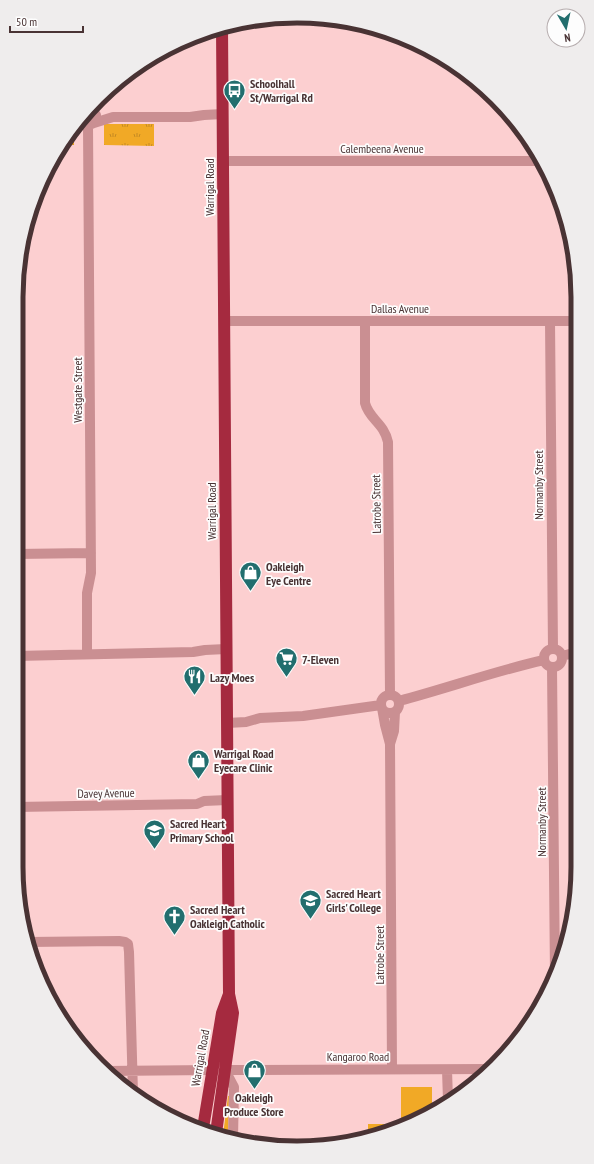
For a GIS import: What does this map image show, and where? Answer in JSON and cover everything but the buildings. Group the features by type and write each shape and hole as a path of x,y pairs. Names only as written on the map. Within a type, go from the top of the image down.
{"highway":[{"name":"Warrigal Road","path":"217,1129 233,1013 229,994 222,33"},
{"name":"Warrigal Road","path":"204,1124 222,1013 229,994"}],"street":[{"path":"89,119 112,117 190,117 204,115 222,117"},
{"name":"Westgate Street","path":"87,121 92,573 87,593 87,654"},
{"name":"Calembeena Avenue","path":"223,161 535,161"},
{"name":"Dallas Avenue","path":"224,321 571,320"},
{"name":"Latrobe Street","path":"365,321 365,403 369,412 384,430 388,442 390,694"},
{"name":"Normanby Street","path":"550,321 553,649"},
{"path":"23,554 91,553"},
{"path":"553,649 558,651 562,656 560,664 552,667 547,665 544,660 544,656 547,651 553,649"},
{"path":"23,656 193,652 205,650 226,652"},
{"path":"562,656 571,654"},
{"path":"399,701 510,668 544,660"},
{"name":"Normanby Street","path":"552,667 555,958"},
{"path":"390,694 396,696 399,701 399,708 395,712 388,713 382,707 381,702 384,696 390,694"},
{"path":"227,719 250,716 260,718 303,716 382,707"},
{"name":"Latrobe Street","path":"382,707 390,744 392,1069"},
{"name":"Latrobe Street","path":"390,744 394,731 395,712"},
{"name":"Davey Avenue","path":"23,807 197,804 204,800 227,804"},
{"path":"33,942 119,941 126,943 129,952 133,1086"},
{"name":"Kangaroo Road","path":"225,1070 482,1069"},
{"path":"114,1071 212,1070"},
{"path":"225,1070 234,1087 233,1134"},
{"path":"447,1070 448,1096"}],"green space":[{"path":"104,124 154,124 154,146 104,145"},
{"path":"74,138 74,145 69,145"},
{"path":"401,1087 432,1087 432,1105 401,1120"},
{"path":"228,1096 229,1096 228,1132 223,1131"},
{"path":"368,1124 384,1124 384,1126 368,1132"}],"place":[{"name":"Schoolhall St/Warrigal Rd","path":"234,110"},
{"name":"Oakleigh Eye Centre","path":"250,592"},
{"name":"7-Eleven","path":"287,678"},
{"name":"Lazy Moes","path":"195,696"},
{"name":"Warrigal Road Eyecare Clinic","path":"198,780"},
{"name":"Sacred Heart Primary School","path":"155,850"},
{"name":"Sacred Heart Girls' College","path":"310,920"},
{"name":"Sacred Heart Oakleigh Catholic","path":"174,936"},
{"name":"Oakleigh Produce Store","path":"254,1090"}]}
